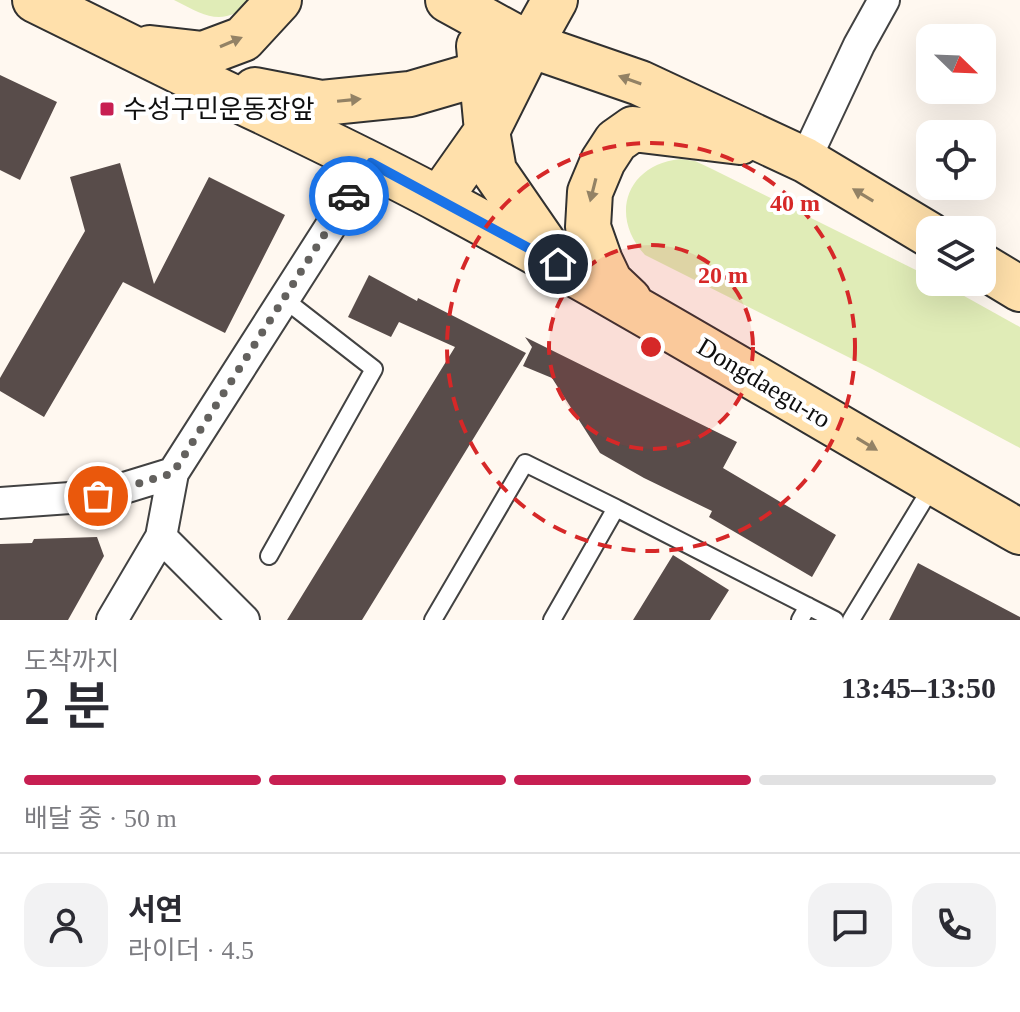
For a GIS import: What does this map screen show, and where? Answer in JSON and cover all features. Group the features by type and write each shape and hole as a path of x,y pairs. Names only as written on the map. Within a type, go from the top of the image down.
{"main road":[{"name":"Dongdaegu-ro","path":"35,0 439,199 640,310 1020,532"},
{"path":"128,46 203,54 243,39 279,0"},
{"path":"439,199 487,131 555,0"},
{"path":"470,5 530,45 640,83 790,153 916,227"},
{"path":"470,5 494,171 558,264"},
{"path":"361,158 410,94 470,5"},
{"path":"190,77 322,103 410,94 482,73 530,45"},
{"path":"640,310 610,282 588,227 590,192 603,161 616,141 633,129 790,153"},
{"path":"996,274 1020,289"}],"street":[{"path":"790,153 884,0"},
{"path":"112,620 161,537 173,473 284,299 361,158"},
{"path":"0,503 98,496 173,473"},
{"path":"161,537 244,620"}],"lane":[{"path":"269,556 374,369 284,299"},
{"path":"433,620 525,463 616,508 804,613 835,620"},
{"path":"851,620 934,483"},
{"path":"552,620 616,508"}],"green space":[{"path":"174,0 256,0 234,14 215,17"},
{"path":"680,159 695,161 916,270 916,296 964,296 1020,327 1020,448 872,369 645,255 634,240 626,209 636,182 662,163"}],"building":[{"path":"0,75 57,102 20,180 0,170"},
{"path":"120,163 154,284 209,177 285,215 225,333 123,282 44,417 0,391 0,378 85,231 70,177"},
{"path":"369,275 526,353 362,620 287,620 455,347 399,322 391,337 348,317"},
{"path":"525,337 737,442 723,468 836,535 812,577 709,517 712,511 600,453 552,378 523,366 532,347"},
{"path":"97,537 104,556 68,620 0,620 0,544 32,543 34,539"},
{"path":"673,555 729,590 710,620 633,620"},
{"path":"918,563 1020,617 1020,620 889,620"}],"way so far":[{"path":"98,496 173,473 349,196"}],"place":[{"name":"수성구민운동장앞","path":"107,109"}],"route":[{"path":"349,196 371,163 558,264"}]}
